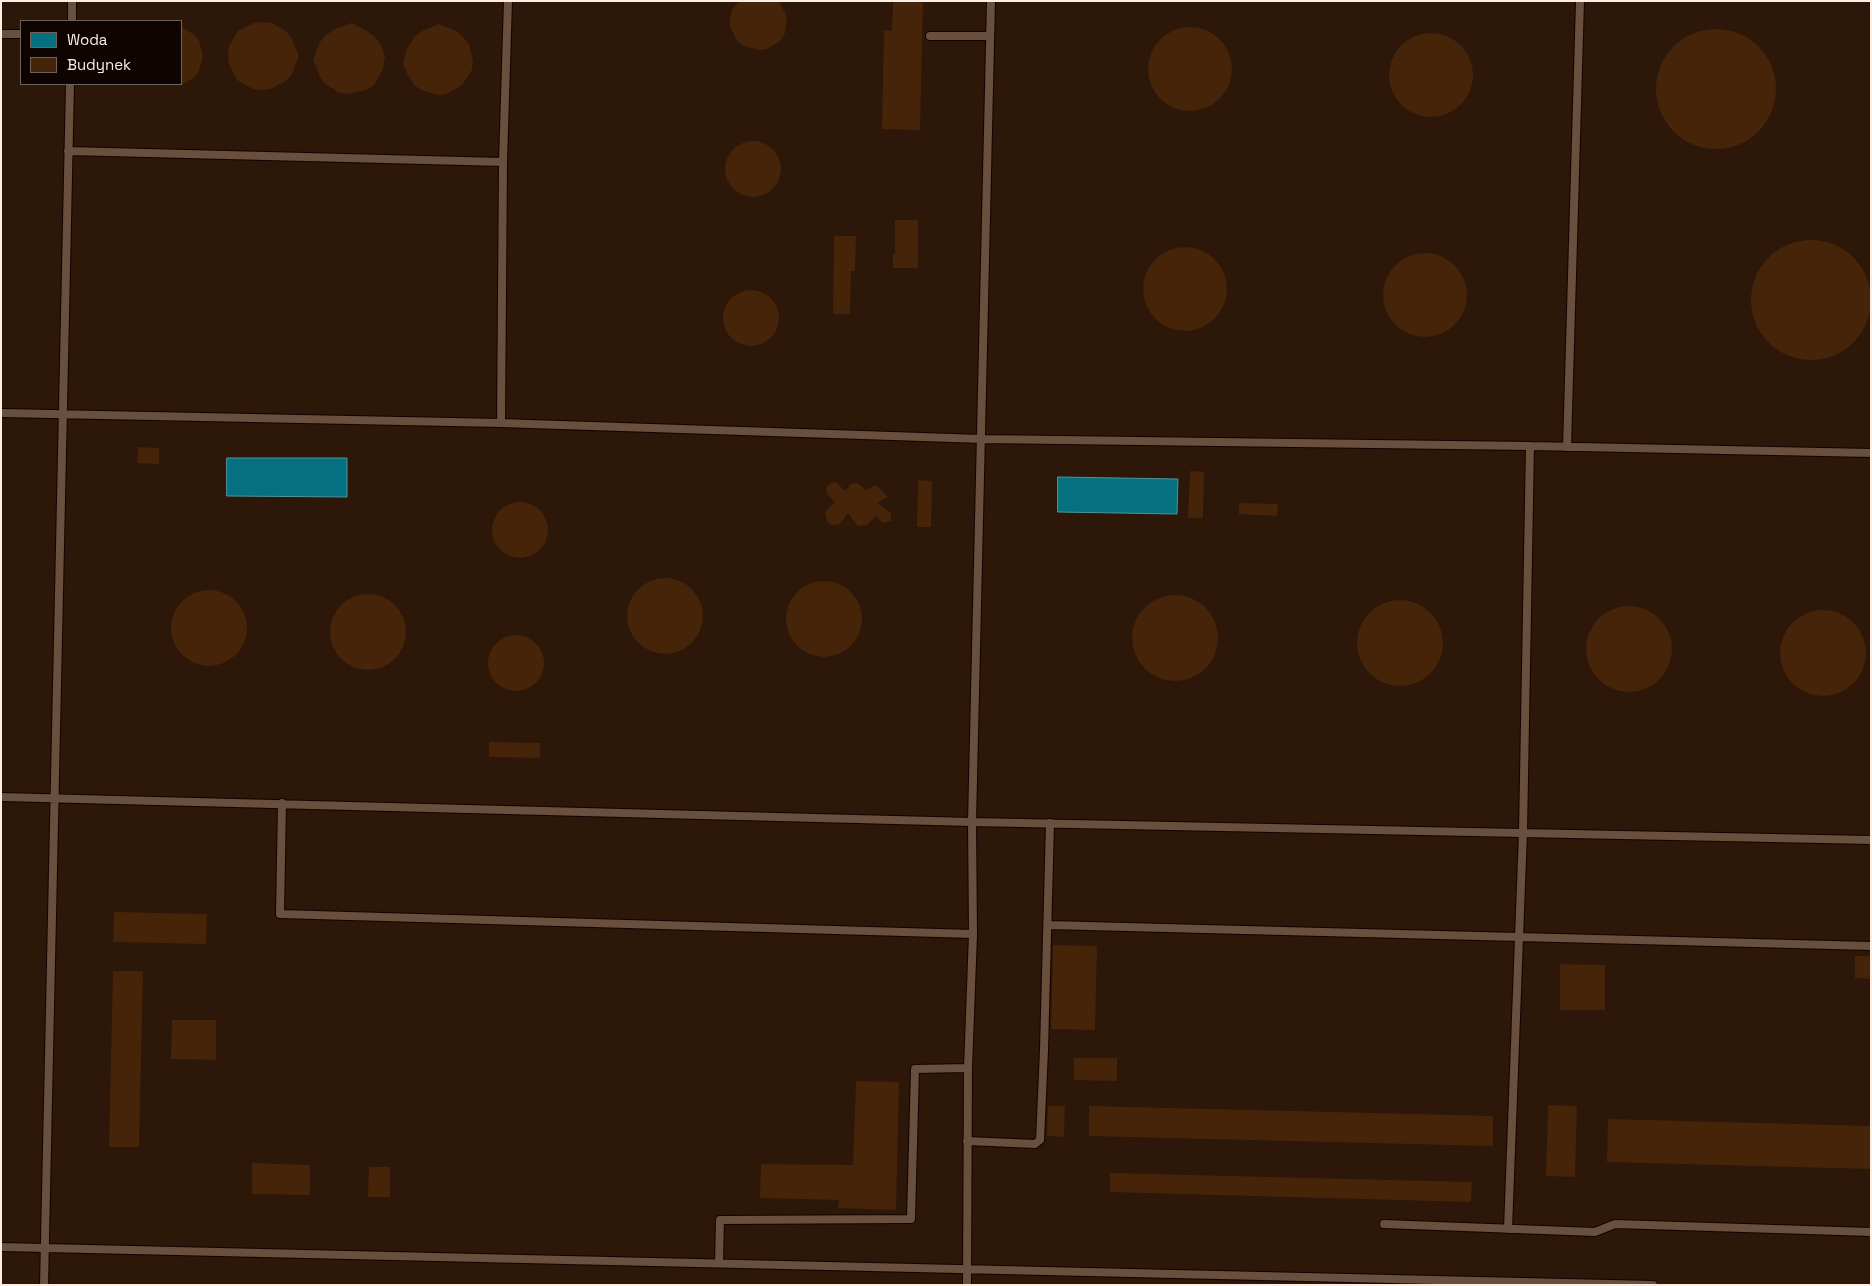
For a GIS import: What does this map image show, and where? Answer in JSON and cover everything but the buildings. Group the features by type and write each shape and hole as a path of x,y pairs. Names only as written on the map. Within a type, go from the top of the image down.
{"lane":[{"path":"72,1 72,20"},
{"path":"500,423 503,162 508,1"},
{"path":"967,1285 968,1068 974,934 972,822 991,1"},
{"path":"1567,447 1580,1"},
{"path":"1,34 20,34"},
{"path":"930,36 990,36"},
{"path":"44,1285 70,85"},
{"path":"68,151 503,162"},
{"path":"1,413 500,423 982,439 1530,446 1871,453"},
{"path":"1508,1229 1523,832 1530,446"},
{"path":"1,797 972,822 1871,840"},
{"path":"282,803 280,914 974,934"},
{"path":"967,1141 1036,1144 1040,1140 1050,823"},
{"path":"1048,924 1871,946"},
{"path":"719,1263 720,1220 911,1219 915,1070 968,1068"},
{"path":"1384,1224 1595,1232 1615,1224 1871,1232"},
{"path":"1,1247 1653,1285"},
{"path":"1254,1276 1254,1285"}],"water":[{"path":"227,458 347,458 347,497 227,496"},
{"path":"1058,477 1178,479 1177,514 1058,512"}]}
